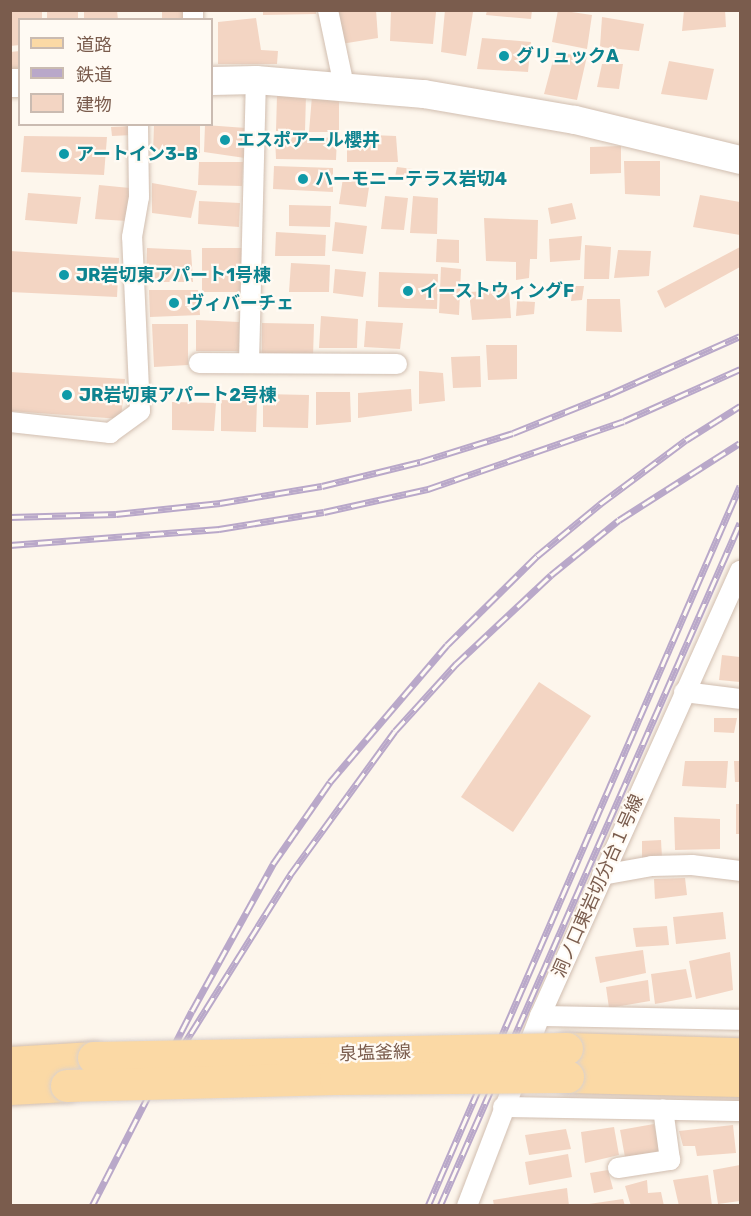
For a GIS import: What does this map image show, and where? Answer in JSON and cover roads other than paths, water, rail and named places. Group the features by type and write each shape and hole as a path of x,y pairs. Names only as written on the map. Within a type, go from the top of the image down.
{"main road":[{"name":"泉塩釜線","path":"10,1089 336,1079 741,1054"},
{"name":"泉塩釜線","path":"10,1063 94,1058 568,1063 741,1081"}],"street":[{"path":"328,10 344,86"},
{"path":"249,363 256,80"},
{"path":"213,81 256,80 424,94 575,120 741,160"},
{"path":"10,422 110,433 140,411 132,237 139,196 138,126"},
{"path":"199,363 397,364"},
{"name":"洞ノ口東岩切分台１号線","path":"467,1206 503,1107 540,1016 684,692 741,571"},
{"path":"684,692 741,699"},
{"path":"602,875 652,866 692,865 741,871"},
{"path":"540,1016 741,1020"},
{"path":"503,1107 741,1111"},
{"path":"618,1168 670,1160 663,1109"}],"railway":[{"path":"10,517 116,514 220,503 322,486 420,462 513,433 610,394 740,336"},
{"path":"10,545 219,529 324,512 428,489 624,421 740,369"},
{"path":"92,1206 192,1011 273,864 330,782 447,645 537,556 600,504 686,440 740,406"},
{"path":"176,1057 290,875 395,731 456,664 551,575 619,520 740,443"},
{"path":"428,1206 740,486"},
{"path":"440,1206 740,523"}],"place":[{"name":"グリュックA","path":"504,56"},
{"name":"エスポアール櫻井","path":"225,140"},
{"name":"アートイン3-B","path":"64,154"},
{"name":"ハーモニーテラス岩切4","path":"303,179"},
{"name":"JR岩切東アパート1号棟","path":"64,275"},
{"name":"イーストウィングF","path":"408,291"},
{"name":"ヴィバーチェ","path":"174,303"},
{"name":"JR岩切東アパート2号棟","path":"67,395"}]}
